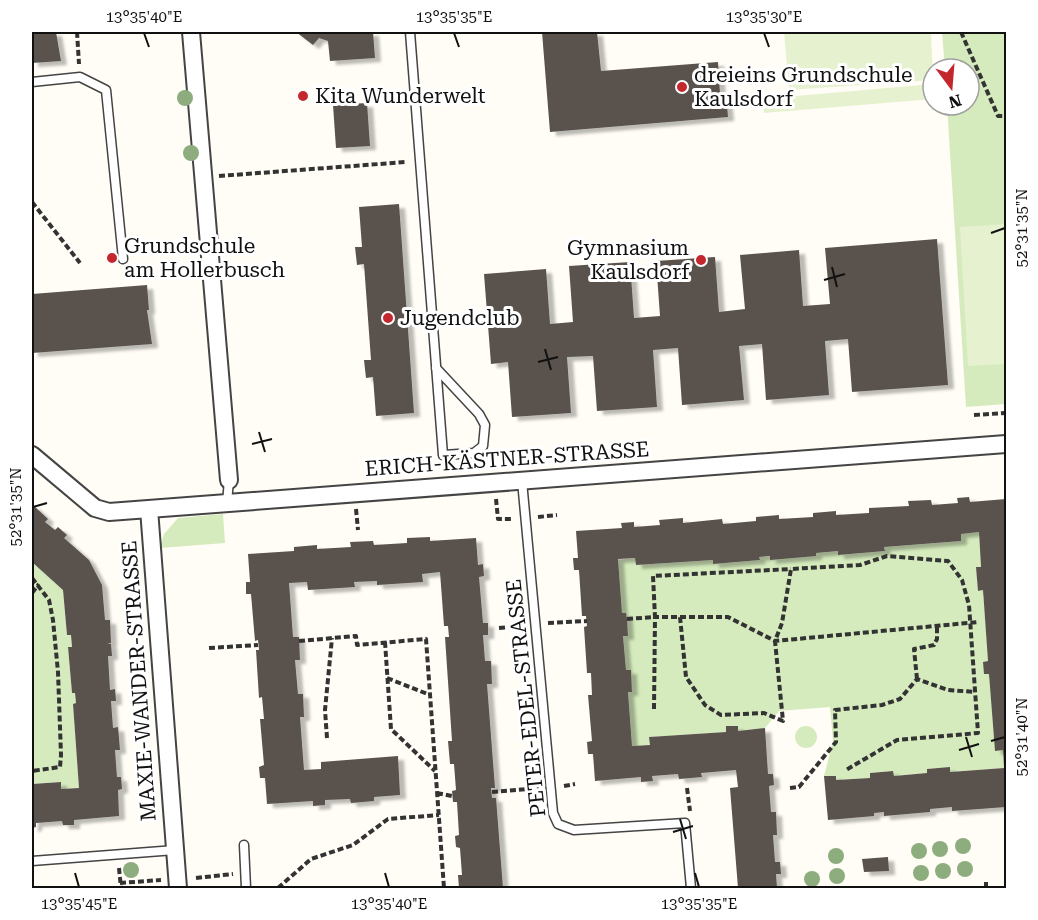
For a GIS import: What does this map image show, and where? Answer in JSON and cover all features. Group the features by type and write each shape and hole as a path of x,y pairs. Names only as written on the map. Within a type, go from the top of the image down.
{"street":[{"path":"191,32 229,480"},
{"name":"ERICH-KÄSTNER-STRASSE","path":"32,455 95,508 109,512 1006,444"},
{"name":"MAXIE-WANDER-STRASSE","path":"148,509 175,850 181,882"}],"lane":[{"path":"410,32 419,161 443,455 474,453 483,446 485,425 479,414 436,368"},
{"path":"32,81 80,77 106,90 123,259"},
{"path":"227,503 229,480"},
{"name":"PETER-EDEL-STRASSE","path":"522,481 550,787 553,813 558,824 574,830 685,823"},
{"path":"685,823 691,888"},
{"path":"244,845 246,888"},
{"name":"MAXIE-WANDER-STRASSE","path":"32,861 175,850"}],"path":[{"path":"77,32 80,77"},
{"path":"961,32 998,116 1006,116"},
{"path":"204,177 419,161"},
{"path":"32,202 80,263"},
{"path":"974,415 1006,413"},
{"path":"654,709 653,576 860,565 887,556 948,561 962,580 969,605 978,733 897,740 846,770"},
{"path":"680,616 686,677 705,705 721,715 764,713 783,721 775,641 782,623 791,569"},
{"path":"32,578 39,584 49,600 53,620 58,672 61,761 60,767 32,771"},
{"path":"32,593 39,584"},
{"path":"627,619 680,616 729,617 775,641 978,622"},
{"path":"564,622 587,621"},
{"path":"790,788 799,787 836,742 835,710 863,708 900,699 916,679 914,649 934,645 937,639 937,626"},
{"path":"299,641 356,636 357,645 426,639 444,888"},
{"path":"327,738 325,710 332,638"},
{"path":"385,642 391,729 436,772"},
{"path":"208,648 258,645"},
{"path":"387,678 430,695"},
{"path":"916,679 948,690 975,692"},
{"path":"492,792 575,784"},
{"path":"685,823 690,811 687,788"},
{"path":"437,793 452,796"},
{"path":"278,888 311,859 354,845 388,819 439,815"},
{"path":"118,854 120,886 181,882 245,873"},
{"path":"986,882 986,888"}],"green space":[{"path":"784,32 931,32 932,57 921,57 921,81 789,90"},
{"path":"942,32 1006,32 1006,404 966,407 948,117 981,117 981,57 944,57"},
{"path":"921,85 921,100 764,113 762,99"},
{"path":"1006,224 1006,364 968,366 960,227"},
{"path":"223,514 225,543 160,548 164,534 178,518"},
{"path":"979,532 981,567 977,567 978,591 983,590 995,750 1003,750 1004,768 950,772 950,768 927,769 927,773 894,776 893,771 870,773 870,778 836,780 836,776 824,776 833,741 830,707 779,711 765,728 738,731 737,726 726,726 726,732 650,737 650,745 632,746 628,692 632,692 631,670 626,670 623,636 628,635 626,613 622,613 618,560 635,558 636,565 713,560 713,564 759,560 759,557 816,556 816,553 838,551 838,555 885,551 884,547 961,541 961,534"},
{"path":"32,562 63,590 67,635 71,635 72,647 68,648 72,693 75,693 76,703 73,704 79,788 61,789 60,782 32,784"},
{"path":"806,726 814,729 817,737 814,745 806,748 798,745 795,737 798,729"}],"building":[{"path":"32,32 56,32 61,61 32,63"},
{"path":"296,32 373,32 375,58 330,61 328,41 319,38 313,45"},
{"path":"542,32 597,32 601,71 718,62 720,94 726,94 728,117 550,132"},
{"path":"367,103 370,146 336,148 333,105"},
{"name":"Jugendclub","path":"399,204 414,413 376,416 373,377 366,378 364,360 371,360 364,264 357,265 355,247 362,247 359,207"},
{"path":"937,239 948,385 852,392 848,339 825,341 829,395 766,400 762,344 739,346 744,400 682,405 678,348 653,350 657,407 597,411 593,356 567,357 571,413 512,417 508,362 491,364 484,274 546,269 550,324 573,322 569,266 630,262 634,318 660,316 656,261 715,257 719,312 745,309 740,255 799,250 803,306 830,304 825,248"},
{"path":"147,285 149,310 147,310 152,344 32,353 32,294"},
{"path":"969,497 970,502 1006,499 1006,807 952,811 952,807 930,809 930,812 884,816 884,812 874,813 874,816 828,820 824,776 836,776 836,780 870,778 870,773 893,771 894,776 927,773 927,769 950,767 950,772 1004,768 1003,750 995,751 989,674 984,674 983,662 988,661 983,590 978,591 976,567 981,567 979,532 961,534 961,541 884,547 885,551 838,555 838,551 816,553 816,556 770,560 770,556 759,557 760,560 713,564 713,560 636,565 635,558 618,559 622,613 626,613 627,619 628,636 623,636 626,670 631,670 632,692 628,692 632,746 650,745 649,737 726,732 726,726 738,726 738,731 765,728 768,774 773,774 774,785 769,786 771,812 776,812 777,835 773,835 775,862 780,862 781,874 776,874 777,888 738,888 730,788 738,787 736,770 701,773 702,777 679,779 678,774 652,776 653,781 641,782 641,777 595,781 593,754 588,754 587,742 592,741 588,695 592,695 591,673 587,673 584,627 587,626 586,616 582,616 579,570 574,570 573,558 578,558 576,531 622,528 621,523 634,522 634,527 660,525 659,520 683,518 683,523 722,519 723,524 756,521 756,517 779,515 779,519 813,517 813,513 836,511 836,515 869,513 869,508 909,506 908,501 931,500 932,505 958,503 957,498"},
{"path":"32,504 48,519 45,522 55,530 58,527 67,535 64,538 89,560 102,585 105,620 110,620 111,643 107,643 111,644 112,656 108,656 110,690 115,689 116,701 111,701 113,728 118,727 120,750 115,750 117,777 121,777 122,789 118,790 119,816 74,820 74,825 63,825 62,821 36,823 36,827 32,828 32,784 61,782 61,789 79,788 73,704 76,703 75,693 72,693 68,647 72,647 71,635 67,635 63,590 32,562"},
{"path":"430,537 430,541 476,538 478,565 483,564 484,576 479,577 483,623 488,623 488,635 483,635 485,661 491,661 492,684 487,684 495,788 491,788 492,798 496,798 503,888 459,888 458,875 462,875 460,848 456,847 455,836 459,835 457,802 453,802 452,791 456,790 454,764 450,764 448,741 452,741 445,637 449,637 448,626 444,626 440,572 422,574 423,582 377,585 377,581 354,582 355,587 308,590 307,582 289,583 293,637 299,637 300,660 295,660 298,694 303,694 304,717 300,717 304,770 321,769 321,762 398,756 400,795 374,797 374,801 351,803 350,799 325,800 325,805 313,806 313,801 267,804 265,778 260,778 259,767 264,765 260,719 264,719 262,697 259,698 256,650 259,650 258,640 255,641 251,594 246,594 246,582 250,582 248,554 294,551 294,547 317,545 317,549 351,547 350,542 373,541 374,545 407,543 407,538"},
{"path":"888,857 889,871 864,872 862,859"}],"place":[{"name":"dreieins Grundschule Kaulsdorf","path":"682,87"},
{"name":"Kita Wunderwelt","path":"303,96"},
{"name":"Grundschule am Hollerbusch","path":"112,258"},
{"name":"Gymnasium Kaulsdorf","path":"701,260"},
{"name":"Jugendclub","path":"388,318"}]}
